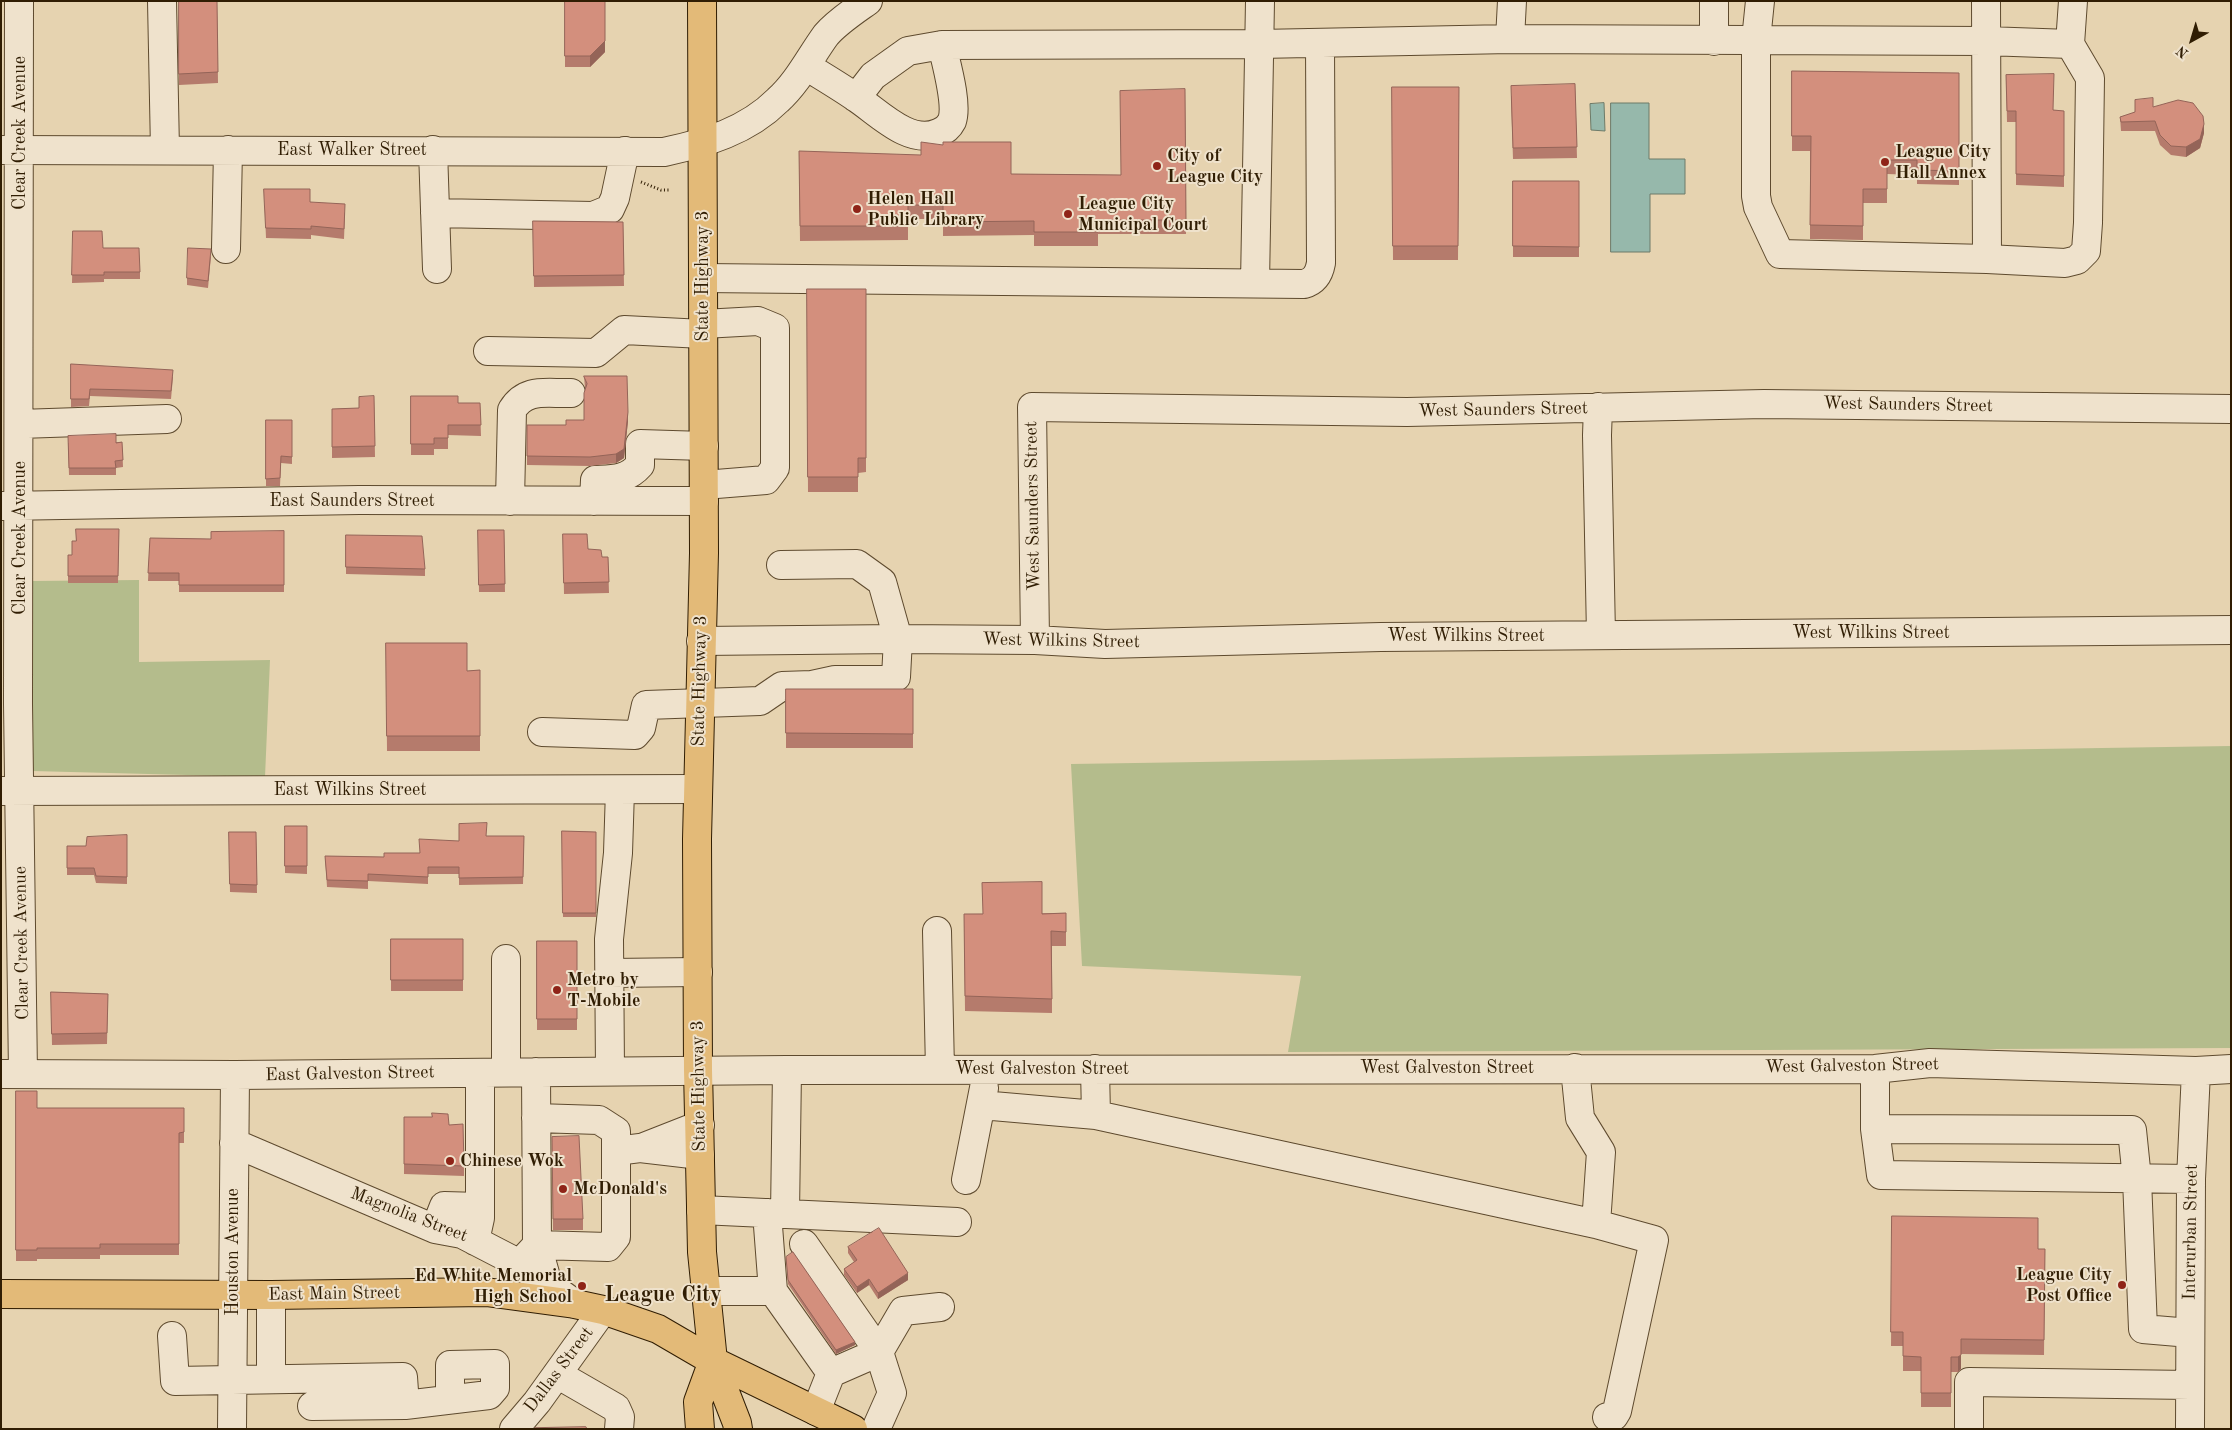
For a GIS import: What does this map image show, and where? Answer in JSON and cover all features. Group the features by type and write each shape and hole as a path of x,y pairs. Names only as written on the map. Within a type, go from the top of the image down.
{"main road":[{"name":"State Highway 3","path":"702,1 704,493 698,790 698,1070 702,1252 713,1361 738,1429"},
{"name":"East Main Street","path":"1,1294 271,1295 486,1292 575,1304 603,1310 658,1329 713,1361 853,1429"},
{"name":"State Highway 3","path":"700,1429 698,1402 713,1361"}],"street":[{"name":"Clear Creek Avenue","path":"12,1074 11,792 18,704 11,506 20,424 11,150 19,1"},
{"path":"162,1 165,150"},
{"name":"East Walker Street","path":"11,150 664,152 702,144 742,127 778,101 806,66 828,34 868,1"},
{"path":"1255,283 1260,1"},
{"path":"1510,39 1512,1"},
{"path":"1714,1 1714,41"},
{"path":"1760,1 1756,40 1756,196 1758,207 1780,254 1987,259 2065,263 2077,260 2086,252 2088,223 2090,78 2070,44 2073,1"},
{"path":"1986,1 1987,259"},
{"path":"856,98 873,76 908,51 942,45 1259,44 1510,39 1986,41 2070,44"},
{"path":"703,278 1304,284 1316,278 1320,271 1320,43"},
{"path":"806,66 900,128 916,135 933,136 945,130 952,120 954,108 942,45"},
{"path":"226,249 228,150"},
{"path":"433,150 437,269"},
{"path":"435,213 593,216 610,209 616,198 625,151"},
{"name":"East Saunders Street","path":"11,506 359,500 594,501 704,493 766,480 775,468 775,328 758,320 703,329"},
{"path":"488,351 596,353 624,330 703,329"},
{"path":"510,501 512,410 518,400 528,394 571,393"},
{"name":"West Saunders Street","path":"1035,640 1032,407 1407,412 1764,404 2219,408"},
{"path":"1598,407 1601,635"},
{"path":"20,424 167,419"},
{"path":"594,501 595,480 621,479 632,474 640,466 640,444 704,446"},
{"path":"542,732 635,736 641,728 646,705 760,701 782,686 812,685 835,680 890,680 896,677 898,639 882,582 857,564 781,565"},
{"name":"West Wilkins Street","path":"701,641 1035,640 1105,644 1381,637 2231,630"},
{"path":"835,680 836,640"},
{"path":"610,1071 609,940 618,853 620,790"},
{"name":"East Wilkins Street","path":"11,792 698,790"},
{"path":"937,931 940,1070"},
{"path":"468,1238 480,1218 493,1073 506,959"},
{"path":"610,972 698,972"},
{"name":"West Galveston Street","path":"698,1070 1875,1069 1930,1064 2196,1071"},
{"path":"1575,1068 1580,1118 1601,1152 1596,1224"},
{"path":"1095,1069 1096,1115"},
{"path":"1875,1069 1875,1128 1880,1175 2191,1180"},
{"path":"2196,1071 2231,1069"},
{"name":"East Galveston Street","path":"12,1074 235,1076 698,1070"},
{"path":"787,1070 785,1214 769,1246 773,1292 831,1373"},
{"path":"966,1180 988,1070"},
{"name":"Interurban Street","path":"2190,1429 2191,1180 2196,1071"},
{"path":"536,1072 536,1118 528,1254 608,1247 616,1236 628,1150 616,1131 599,1120 536,1118"},
{"name":"Houston Avenue","path":"232,1429 235,1076"},
{"path":"981,1105 1096,1115 1596,1224 1654,1240 1617,1411 1614,1416 1608,1417"},
{"path":"628,1150 700,1125"},
{"path":"1875,1128 2132,1130 2137,1179 2143,1329 2190,1333"},
{"name":"Magnolia Street","path":"234,1144 435,1229 528,1254 548,1284 575,1304"},
{"path":"628,1150 700,1155"},
{"path":"435,1229 444,1206 480,1207"},
{"path":"701,1210 957,1222"},
{"path":"785,1214 879,1352 892,1393 876,1429"},
{"path":"769,1246 804,1244"},
{"path":"706,1291 773,1292"},
{"path":"271,1295 271,1379"},
{"path":"816,1411 831,1373 879,1352 903,1311 940,1307"},
{"name":"Dallas Street","path":"514,1429 603,1310"},
{"path":"172,1336 175,1382 403,1377 405,1405"},
{"path":"557,1374 616,1408 620,1417 619,1429"},
{"path":"1969,1429 1969,1382 2190,1384"},
{"path":"312,1406 405,1405 450,1399"}],"green space":[{"path":"139,580 139,662 270,660 265,777 32,771 32,581"},
{"path":"2231,746 2231,1048 1288,1052 1301,976 1082,966 1071,764"}],"shaded area":[{"path":"1604,103 1605,131 1591,130 1590,104"},
{"path":"1611,103 1649,103 1649,159 1685,159 1685,194 1650,194 1650,252 1611,252"}],"building":[{"path":"179,1 217,1 218,72 179,74"},
{"path":"565,1 605,1 605,41 590,56 565,56"},
{"name":"League City Hall Annex","path":"1792,71 1959,73 1959,171 1917,170 1917,160 1887,160 1887,189 1863,189 1863,226 1810,225 1811,136 1792,136"},
{"path":"2054,74 2053,110 2064,111 2064,176 2016,174 2016,111 2007,111 2006,75"},
{"path":"1575,84 1577,147 1513,148 1511,86"},
{"path":"1392,87 1459,87 1458,246 1393,246"},
{"path":"1185,89 1186,220 1097,220 1098,232 1034,232 1034,221 943,222 943,205 908,205 908,226 800,226 799,151 921,155 921,142 943,145 943,142 1011,142 1011,174 1121,175 1120,91"},
{"path":"2153,98 2153,107 2178,100 2193,103 2203,116 2204,124 2200,139 2186,147 2171,146 2160,135 2155,121 2121,122 2120,117 2135,112 2135,100"},
{"path":"1513,181 1579,181 1579,247 1513,246"},
{"path":"264,189 310,189 310,202 345,204 344,229 311,226 311,229 266,228"},
{"path":"533,221 623,222 624,275 534,276"},
{"path":"73,231 102,231 103,248 139,248 140,272 104,272 104,275 72,275"},
{"path":"188,248 211,249 208,281 187,278"},
{"path":"807,289 866,289 866,458 858,458 858,477 808,477"},
{"path":"71,364 173,370 171,391 90,389 89,399 71,399"},
{"path":"584,376 627,376 628,412 624,449 616,454 590,457 527,456 527,425 566,425 566,420 584,420 584,393 587,384"},
{"path":"374,396 375,446 332,447 332,409 359,408 359,397"},
{"path":"411,396 458,396 458,403 480,403 481,425 448,425 448,438 434,438 434,444 411,444"},
{"path":"266,420 292,420 292,457 281,456 280,478 266,479"},
{"path":"116,434 116,443 122,442 123,460 115,461 116,468 69,468 68,436"},
{"path":"76,529 119,529 118,576 68,576 68,555 72,555 72,541 76,541"},
{"path":"478,530 504,530 505,584 479,585"},
{"path":"284,531 284,585 179,585 179,573 148,573 150,538 211,539 211,532"},
{"path":"563,534 587,534 588,549 601,550 602,557 608,557 609,582 564,583"},
{"path":"346,535 422,536 425,569 346,567"},
{"path":"386,643 467,643 467,671 480,670 480,736 387,736"},
{"path":"786,689 913,689 913,734 786,733"},
{"path":"487,823 486,836 524,836 523,877 459,878 459,867 428,867 428,877 368,874 368,881 327,880 325,856 384,857 384,853 420,853 419,839 459,841 459,824"},
{"path":"285,826 307,826 307,866 285,866"},
{"path":"562,831 596,832 596,913 563,913"},
{"path":"229,832 256,832 257,885 230,884"},
{"path":"127,835 127,877 96,876 94,868 67,868 67,846 86,846 87,837"},
{"path":"1042,882 1042,914 1066,913 1066,932 1051,931 1052,999 965,996 964,914 983,914 982,883"},
{"path":"391,939 463,939 463,980 391,980"},
{"name":"Metro by T-Mobile","path":"537,941 577,941 577,1019 537,1019"},
{"path":"51,992 108,994 107,1033 52,1034"},
{"path":"16,1091 37,1091 37,1108 184,1108 184,1132 179,1133 179,1244 100,1244 100,1248 16,1250"},
{"path":"432,1113 448,1114 449,1125 463,1124 464,1166 404,1164 404,1117 432,1117"},
{"name":"McDonald's","path":"579,1136 583,1219 553,1219 552,1137"},
{"path":"1892,1216 2038,1218 2038,1249 2045,1249 2044,1340 1961,1339 1961,1355 1951,1357 1951,1393 1921,1393 1921,1357 1903,1356 1903,1332 1891,1332"},
{"path":"879,1228 908,1273 878,1293 869,1279 857,1287 844,1269 857,1260 848,1247"},
{"path":"793,1252 855,1342 836,1350 788,1280 786,1257"},
{"path":"586,1427 587,1429 535,1428"}],"place":[{"name":"League City Hall Annex","path":"1885,162"},
{"name":"City of League City","path":"1157,166"},
{"name":"Helen Hall Public Library","path":"857,209"},
{"name":"League City Municipal Court","path":"1068,214"},
{"name":"Metro by T-Mobile","path":"557,990"},
{"name":"Chinese Wok","path":"450,1161"},
{"name":"McDonald's","path":"563,1189"},
{"name":"League City Post Office","path":"2122,1285"},
{"name":"Ed White Memorial High School","path":"582,1286"}],"district":[{"name":"League City","path":"663,1295"}]}
